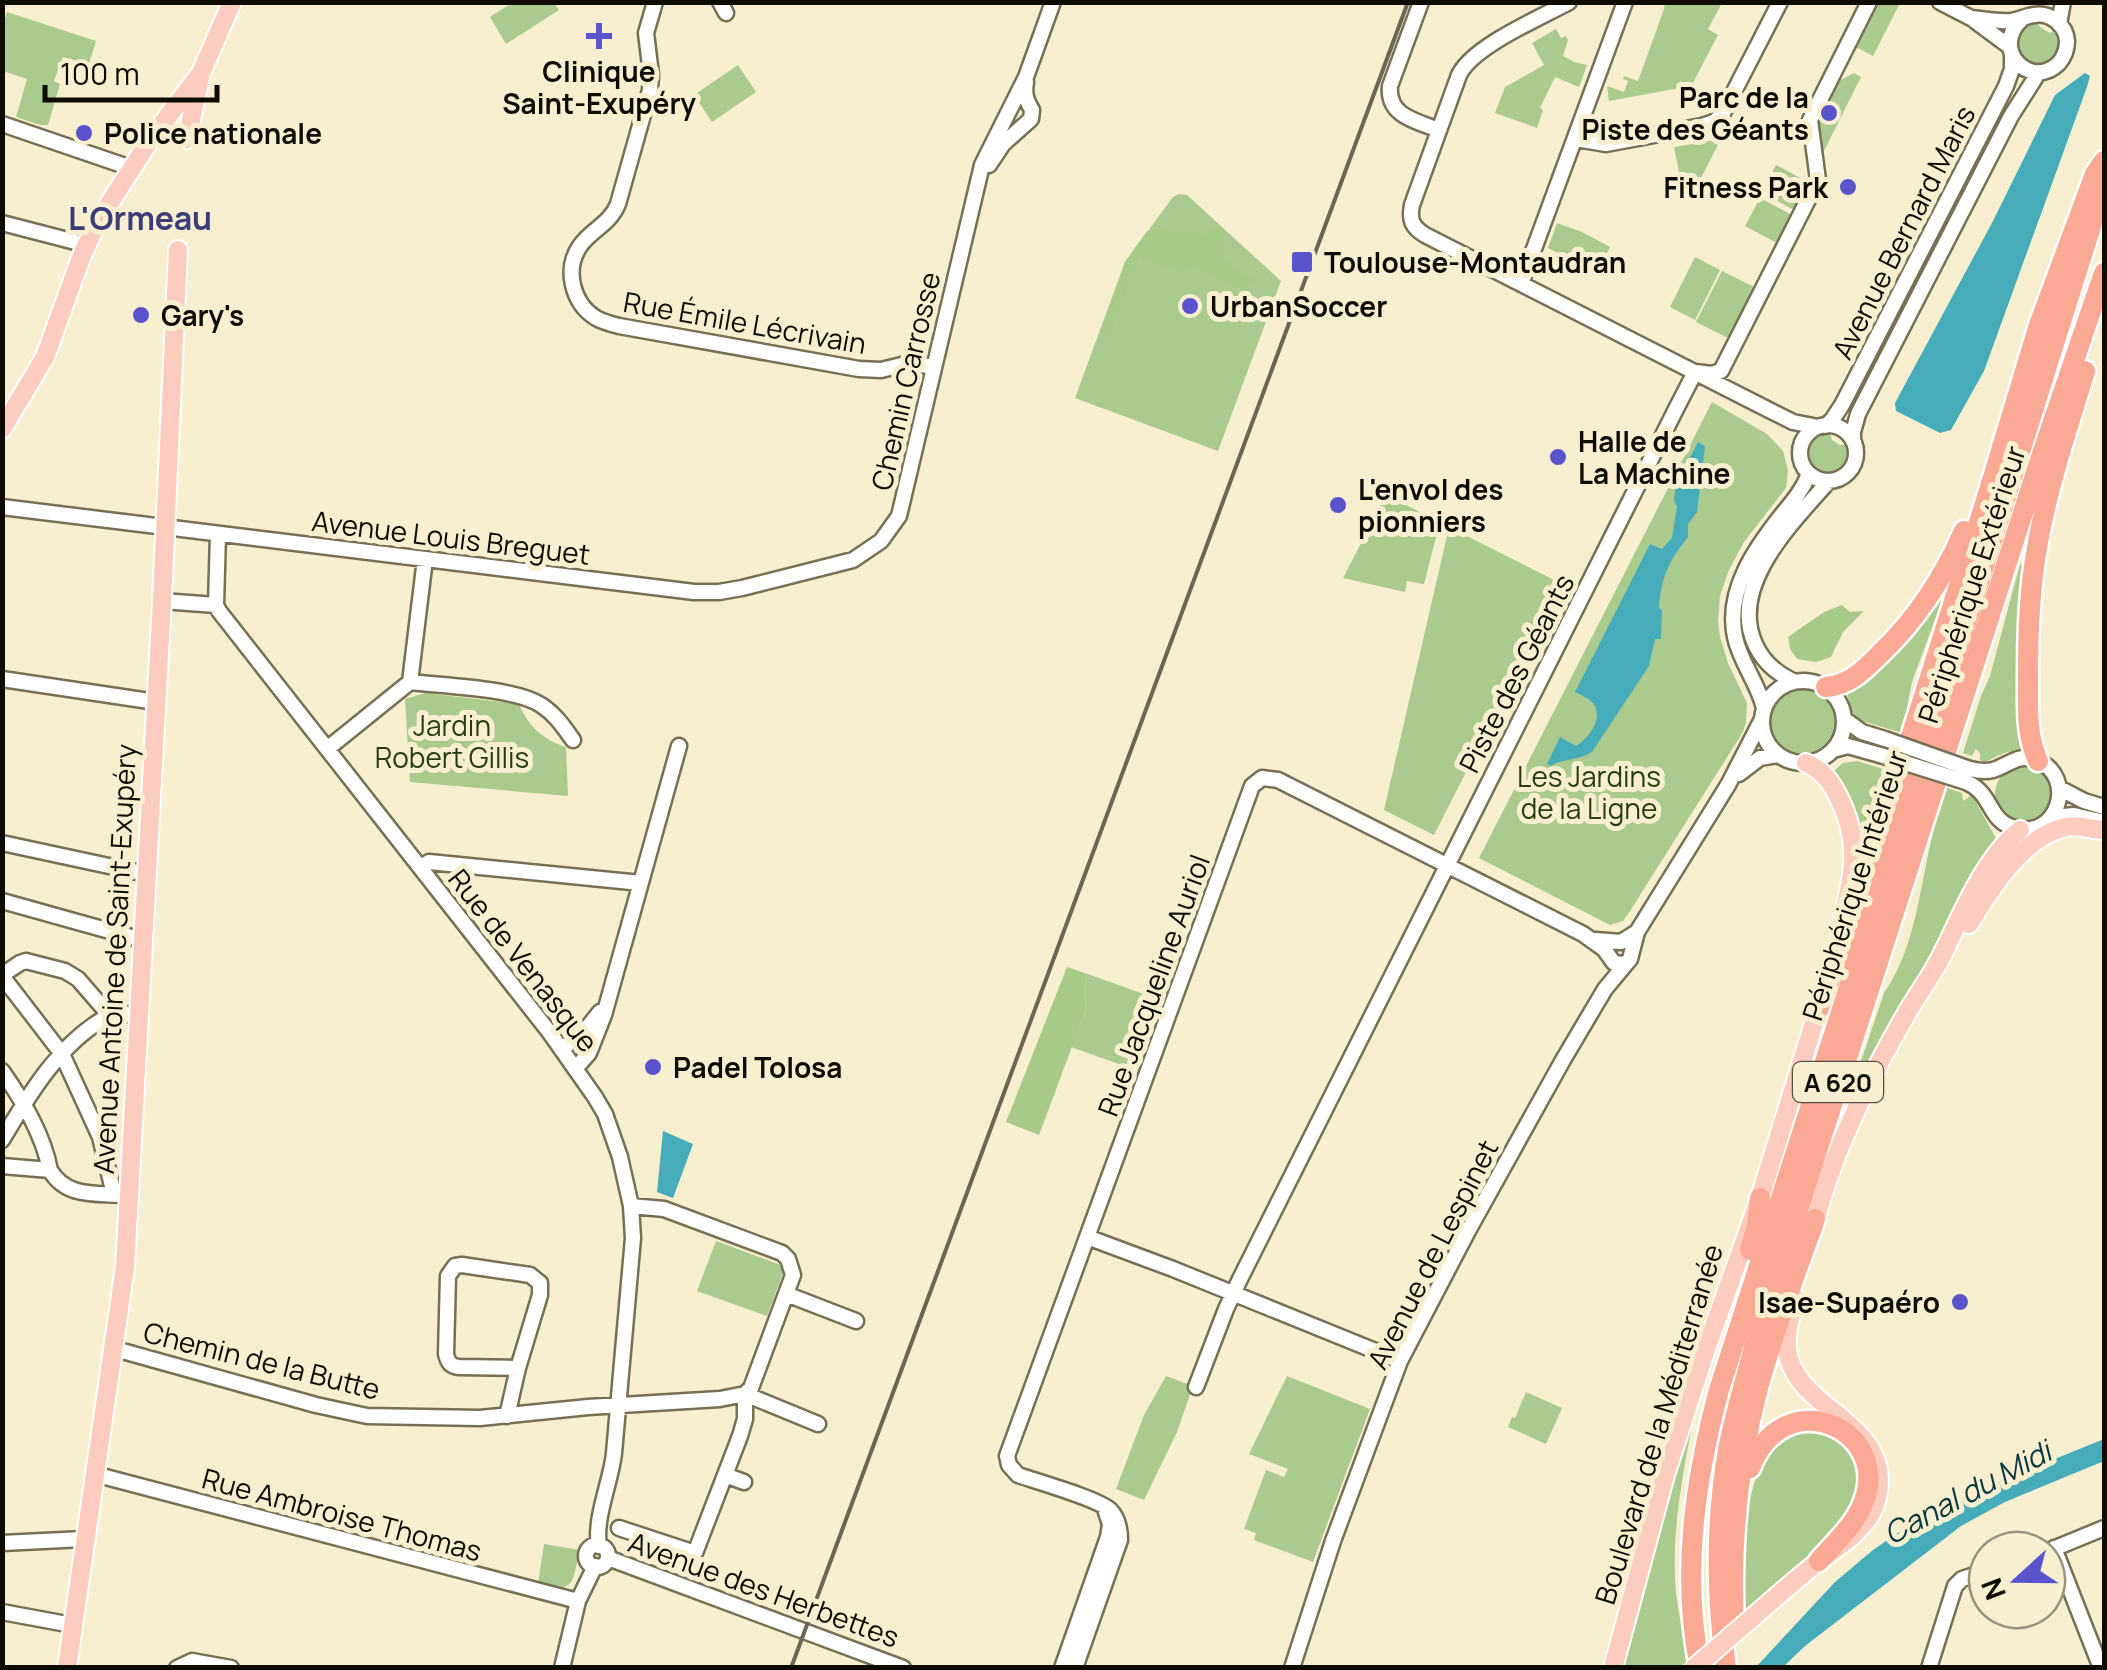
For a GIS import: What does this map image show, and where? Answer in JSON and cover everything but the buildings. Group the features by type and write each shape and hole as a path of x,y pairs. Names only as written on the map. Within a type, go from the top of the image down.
{"highway":[{"path":"1818,1012 1900,772 2039,325 2074,227 2104,160"},
{"name":"Périphérique Intérieur","path":"1697,1668 1691,1563 1694,1519 1704,1446 1719,1390 2104,185"},
{"name":"Périphérique Extérieur","path":"1726,1668 1718,1593 1722,1495 1730,1443 1752,1355 2032,482 2104,273"},
{"path":"2038,760 2030,743 2028,702 2036,550 2060,450 2102,317 2095,303"},
{"path":"1826,688 1843,684 1861,672 1930,598 1964,532 2014,404"},
{"path":"1719,1390 1718,1359 1757,1226 1760,1198"},
{"path":"1738,1668 1732,1599 1734,1541 1757,1393 1815,1219"},
{"path":"1739,1498 1756,1454 1771,1434 1813,1420 1827,1423 1854,1440 1868,1470 1864,1503 1819,1561"}],"main road":[{"path":"2,429 44,358 98,221 200,73 232,2"},
{"path":"161,126 170,123 188,130 200,73"},
{"name":"Avenue Antoine de Saint-Exupéry","path":"66,1668 125,1267 122,1194 138,1013 178,250"},
{"name":"Boulevard de la Méditerranée","path":"1613,1668 1665,1475 1760,1198 1818,1012 1847,901 1854,866 1849,817 1832,784 1817,768 1806,763"},
{"path":"1938,964 2017,857 2069,826 2104,830"},
{"path":"1697,1668 1847,1541 1867,1521 1876,1504 1878,1469 1872,1450 1852,1425 1810,1391 1798,1376 1789,1359 1787,1335 1815,1219 1868,1084 1938,964 1973,892 2005,844 2020,830"}],"street":[{"name":"Rue Émile Lécrivain","path":"655,2 646,33 650,90 618,204 611,218 581,244 572,265 572,285 581,303 600,321 620,326 859,369 880,370 910,363 934,368"},
{"path":"1022,126 1013,124 1015,106 1053,2"},
{"path":"1421,2 1390,86 1390,98 1399,113 1439,130"},
{"path":"1569,2 1471,57 1459,75 1439,130 1411,212 1412,225 1793,422 1838,427 1853,441 1856,454 1852,468 1842,478 1829,481 1809,474 1800,450 1769,410"},
{"path":"1521,284 1625,2"},
{"path":"1576,139 1606,144 1714,122 1722,115 1780,2"},
{"path":"1695,372 1721,371 1818,180 1810,120 1869,2"},
{"path":"1940,2 1971,18 2011,51 2023,68 2040,72 2054,66 2065,54 2066,38 2060,24 2042,8 2022,19 2012,31 2011,51"},
{"path":"2060,24 2063,2"},
{"path":"1971,18 2022,19"},
{"name":"Avenue Bernard Maris","path":"1821,426 1832,420 1842,406 2006,86 2012,69 2011,51"},
{"name":"Avenue Bernard Maris","path":"1853,441 1858,414 2011,116 2040,72"},
{"name":"Chemin Carrosse","path":"730,590 842,564 864,555 894,525 902,506 982,165 1015,106 1032,114 1028,123 1003,144 977,188"},
{"path":"2,124 131,168"},
{"path":"2,222 87,245"},
{"name":"Piste des Géants","path":"1196,1387 1234,1293 1695,372"},
{"path":"1800,450 1806,436 1821,426"},
{"path":"1763,715 1770,696 1780,687 1810,681 1826,688 1838,701 1844,719 1842,736 1821,759 1796,763 1778,755 1763,734 1761,697 1734,632 1733,606 1748,564 1809,474"},
{"path":"1793,682 1771,668 1757,649 1748,615 1750,595 1782,536 1829,481"},
{"name":"Avenue Louis Breguet","path":"2,507 694,592 730,590"},
{"path":"162,601 216,605 218,534"},
{"path":"327,749 410,682 426,559"},
{"name":"Rue de Venasque","path":"216,605 562,1049 595,1097 612,1132 631,1206 633,1238 622,1406"},
{"path":"2,679 156,702"},
{"path":"410,682 520,695 558,719 573,740"},
{"name":"Avenue de Lespinet","path":"1292,1668 1333,1541 1400,1361 1472,1223 1605,990 1619,953 1637,932 1728,785 1763,715"},
{"path":"1833,750 1848,746 1968,776 2030,758 2052,772 2060,788 2059,803 2052,817 2037,828 2020,830 2008,826 1968,776 1862,732 1844,719"},
{"path":"576,1068 591,1049 610,994 679,746"},
{"name":"Avenue de Lespinet","path":"1728,785 1754,761 1778,755"},
{"path":"1989,803 1989,784 1998,768"},
{"name":"Rue Jacqueline Auriol","path":"1099,1504 1018,1475 1007,1456 1252,786 1267,777 1278,780 1619,953"},
{"path":"2060,788 2104,807"},
{"path":"2052,817 2074,815 2104,822"},
{"path":"2,843 146,874"},
{"path":"420,868 429,862 641,882"},
{"path":"2,901 142,940"},
{"path":"2,1071 44,1142 50,1170 57,1180 77,1192 122,1194 62,1054 2,976 26,961 65,971 104,1009 106,1017"},
{"path":"562,1049 594,1022 610,994"},
{"path":"2,1140 62,1054 106,1017 138,1013"},
{"path":"2,1166 50,1170"},
{"path":"619,1528 695,1553 745,1419 745,1394 751,1388 793,1275 782,1254 664,1209 631,1206"},
{"path":"1087,1237 1400,1361"},
{"path":"507,1416 540,1283 530,1275 455,1266 448,1276 448,1362 459,1368 518,1368"},
{"path":"786,1294 856,1320"},
{"name":"Chemin de la Butte","path":"114,1350 352,1414 410,1418 507,1416 745,1394"},
{"path":"745,1394 818,1424"},
{"path":"562,1668 578,1602 601,1557 599,1523 622,1406"},
{"name":"Rue Ambroise Thomas","path":"94,1474 578,1602"},
{"path":"725,1476 744,1482"},
{"path":"1062,1668 1108,1537 1108,1518 1099,1504"},
{"path":"1075,1668 1120,1540 1114,1515 1099,1504"},
{"path":"2067,1543 2104,1528"},
{"path":"2,1543 84,1539"},
{"name":"Avenue des Herbettes","path":"601,1557 904,1668"},
{"path":"1929,1668 1954,1586 1967,1577"},
{"path":"2067,1588 2101,1668"},
{"path":"2,1612 72,1625"},
{"path":"177,1668 192,1662 231,1668"}],"green space":[{"path":"512,3 554,3 559,10 506,44 490,17"},
{"path":"1665,3 1722,3 1708,29 1718,35 1694,81 1691,86 1609,101 1607,86 1624,92 1628,81 1624,76 1638,81"},
{"path":"1874,3 1900,3 1873,56 1852,45"},
{"path":"7,12 96,41 89,64 63,57 54,81 60,84 48,125 16,117 27,79 3,71 3,25"},
{"path":"2036,21 2050,33 2055,30 2059,42 2056,54 2039,64 2022,55 2018,46 2023,28"},
{"path":"1556,29 1561,38 1566,36 1568,40 1563,56 1587,65 1579,87 1555,77 1540,108 1543,110 1537,128 1495,113 1505,87 1544,65 1532,43"},
{"path":"738,65 756,92 712,122 694,95"},
{"path":"1854,73 1861,77 1824,151 1818,153 1813,120 1831,85"},
{"path":"1721,139 1701,178 1681,182 1674,147"},
{"path":"1776,165 1808,182 1794,210 1762,193"},
{"name":"UrbanSoccer","path":"1179,194 1187,195 1281,281 1218,451 1075,398 1125,262"},
{"path":"1760,198 1792,215 1777,243 1745,226"},
{"path":"1557,223 1610,247 1597,273 1548,248"},
{"path":"1218,228 1223,232 1224,254 1242,274 1251,273 1256,279 1247,291 1212,278 1200,268 1180,272 1140,257 1109,337 1100,334 1125,262 1147,231 1198,231 1203,235"},
{"path":"1695,257 1720,270 1695,320 1670,307"},
{"path":"1722,271 1754,287 1728,338 1696,322"},
{"name":"Les Jardins de la Ligne","path":"1712,402 1767,434 1783,451 1788,471 1786,488 1744,542 1720,596 1720,637 1747,703 1746,722 1630,911 1623,921 1610,925 1479,858"},
{"path":"1830,433 1832,440 1846,444 1848,456 1844,467 1835,474 1818,470 1809,454 1810,445 1817,438"},
{"path":"1386,495 1440,522 1424,584 1407,581 1405,592 1343,578"},
{"path":"1449,527 1562,584 1434,835 1384,810"},
{"path":"2020,564 2025,568 2023,748 1985,762 1976,749 1972,756 1963,753 1990,676"},
{"path":"1939,599 1942,601 1912,682 1902,733 1859,720 1847,695 1898,650"},
{"path":"1842,605 1850,612 1864,611 1843,632 1831,657 1816,662 1797,659 1788,637 1824,612"},
{"path":"1803,689 1827,698 1836,722 1827,746 1803,755 1779,746 1770,722 1779,698"},
{"name":"Jardin Robert Gillis","path":"425,693 519,704 537,731 566,747 568,796 410,782 405,699"},
{"path":"1857,761 1890,771 1860,881 1831,773 1843,763"},
{"path":"2024,765 2045,773 2053,794 2045,815 2024,823 2003,815 1995,794 2003,773"},
{"path":"1947,788 1962,793 1963,801 1972,795 1998,842 1947,923 1869,1066 1829,1156 1884,993 1903,958"},
{"path":"1067,967 1085,973 1086,1009 1039,1135 1006,1122"},
{"path":"1085,973 1152,997 1127,1067 1071,1047 1086,1009"},
{"path":"716,1241 781,1265 784,1270 767,1316 697,1291"},
{"path":"1166,1376 1193,1386 1177,1432 1144,1500 1116,1489 1144,1415"},
{"path":"1287,1376 1370,1409 1313,1562 1254,1540 1256,1533 1244,1529 1266,1470 1284,1477 1288,1469 1249,1454"},
{"path":"1526,1392 1562,1408 1546,1444 1508,1427"},
{"path":"1687,1429 1691,1431 1675,1552 1676,1593 1686,1662 1680,1667 1620,1668 1668,1492"},
{"path":"1807,1430 1841,1441 1855,1460 1860,1474 1851,1510 1815,1554 1745,1613 1746,1523 1757,1476 1778,1442"},
{"path":"544,1544 580,1550 573,1578 566,1586 538,1584"}],"water":[{"path":"2085,73 2090,76 2087,87 1984,371 1951,430 1940,433 1896,411 1895,403 1993,221 2055,95"},
{"path":"1698,442 1705,446 1697,512 1688,524 1688,537 1664,578 1659,608 1661,639 1655,639 1649,666 1592,752 1550,766 1547,764 1560,737 1576,746 1594,726 1595,707 1575,692 1650,544 1662,549 1672,538 1676,485"},
{"path":"663,1131 693,1144 673,1198 657,1192"},
{"path":"2104,1439 2104,1461 2005,1502 1961,1526 1783,1667 1756,1667 1835,1582 1917,1520"}],"railway":[{"path":"791,1668 1408,2"}],"place":[{"name":"Clinique Saint-Exupéry","path":"599,36"},
{"name":"Parc de la Piste des Géants","path":"1829,113"},
{"name":"Police nationale","path":"84,133"},
{"name":"Fitness Park","path":"1848,187"},
{"name":"Toulouse-Montaudran","path":"1302,262"},
{"name":"UrbanSoccer","path":"1190,306"},
{"name":"Gary's","path":"141,315"},
{"name":"Halle de La Machine","path":"1558,457"},
{"name":"L'envol des pionniers","path":"1338,505"},
{"name":"Padel Tolosa","path":"653,1067"},
{"name":"Isae-Supaéro","path":"1960,1302"}],"district":[{"name":"L'Ormeau","path":"140,218"}],"water label":[{"name":"Canal du Midi","path":"1967,1492"}]}
